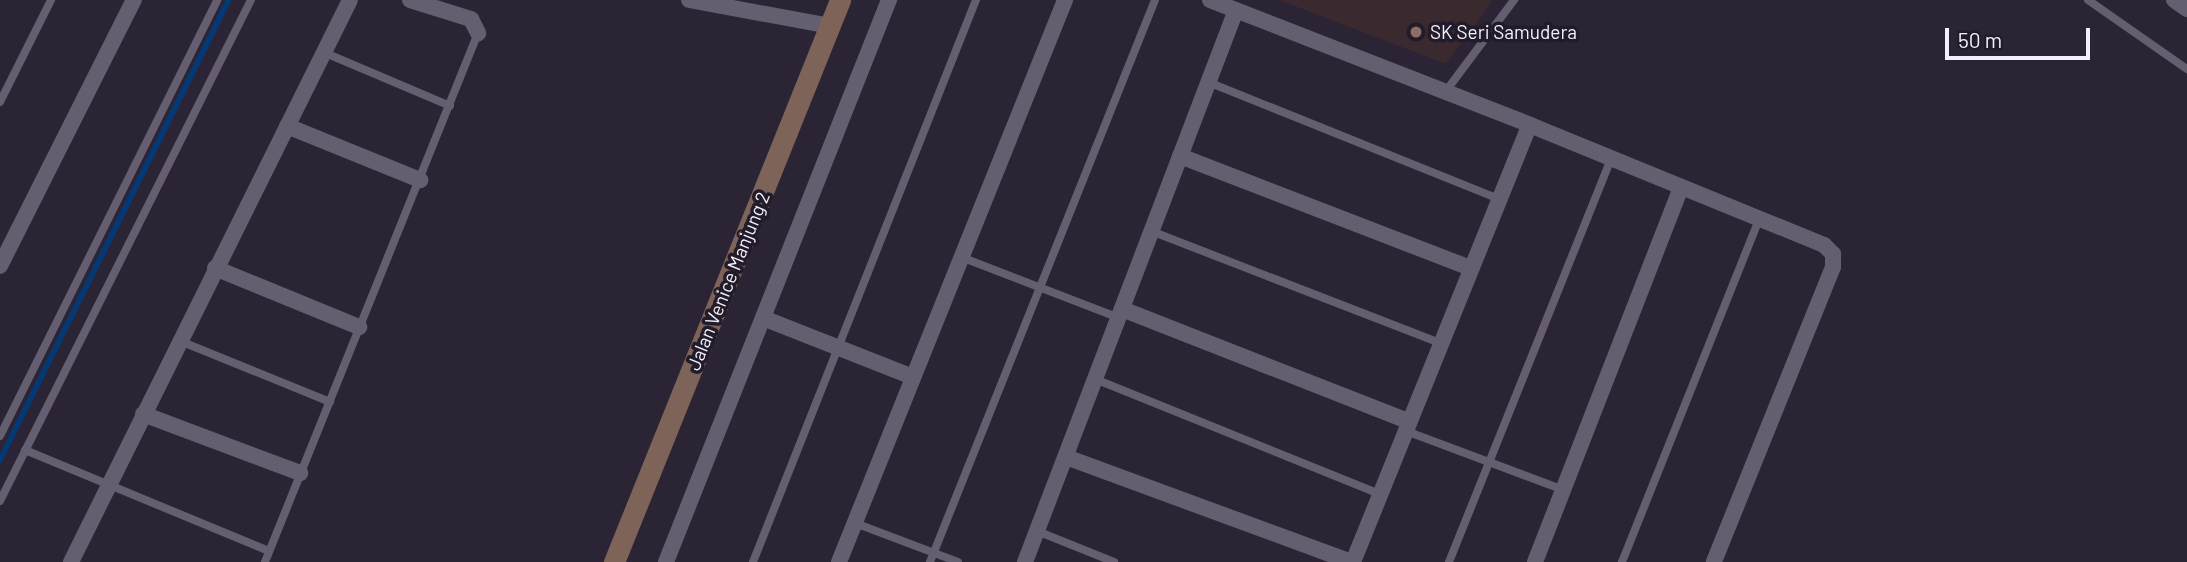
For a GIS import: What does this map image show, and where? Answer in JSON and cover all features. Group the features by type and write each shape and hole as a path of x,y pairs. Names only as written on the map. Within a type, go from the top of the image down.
{"street":[{"path":"0,266 134,0"},
{"path":"71,562 350,0"},
{"path":"410,0 471,19 478,33"},
{"path":"689,0 830,26"},
{"name":"Jalan Venice Manjung 2","path":"614,562 839,0"},
{"path":"666,562 889,0"},
{"path":"839,562 1065,0"},
{"path":"1210,0 1530,125 1824,245 1833,254 1833,267 1714,562"},
{"path":"2174,0 2187,9"},
{"path":"1025,562 1236,10"},
{"path":"1066,457 1352,562 1530,125"},
{"path":"287,126 420,180"},
{"path":"1180,156 1471,268"},
{"path":"1535,562 1681,188"},
{"path":"215,268 359,327"},
{"path":"1120,314 1407,426"},
{"path":"763,318 913,377"},
{"path":"143,414 300,473"}],"lane":[{"path":"0,102 51,0"},
{"path":"0,436 217,0"},
{"path":"0,501 251,0"},
{"path":"753,562 976,0"},
{"path":"930,562 1155,0"},
{"path":"1446,91 1514,0"},
{"path":"2088,0 2187,69"},
{"path":"265,562 478,33"},
{"path":"323,52 450,106"},
{"path":"1208,82 1499,200"},
{"path":"1449,562 1611,159"},
{"path":"1622,562 1759,219"},
{"path":"1152,230 1440,343"},
{"path":"961,257 1040,288 1120,314"},
{"path":"179,341 330,402"},
{"path":"1095,379 1380,494"},
{"path":"1407,426 1488,462 1563,490"},
{"path":"25,450 270,551"},
{"path":"855,523 958,562"},
{"path":"1037,531 1114,562"}],"shaded area":[{"name":"SK Seri Samudera","path":"1279,0 1493,0 1446,64"}],"waterway":[{"path":"0,460 228,1"}],"place":[{"name":"SK Seri Samudera","path":"1416,32"}]}
